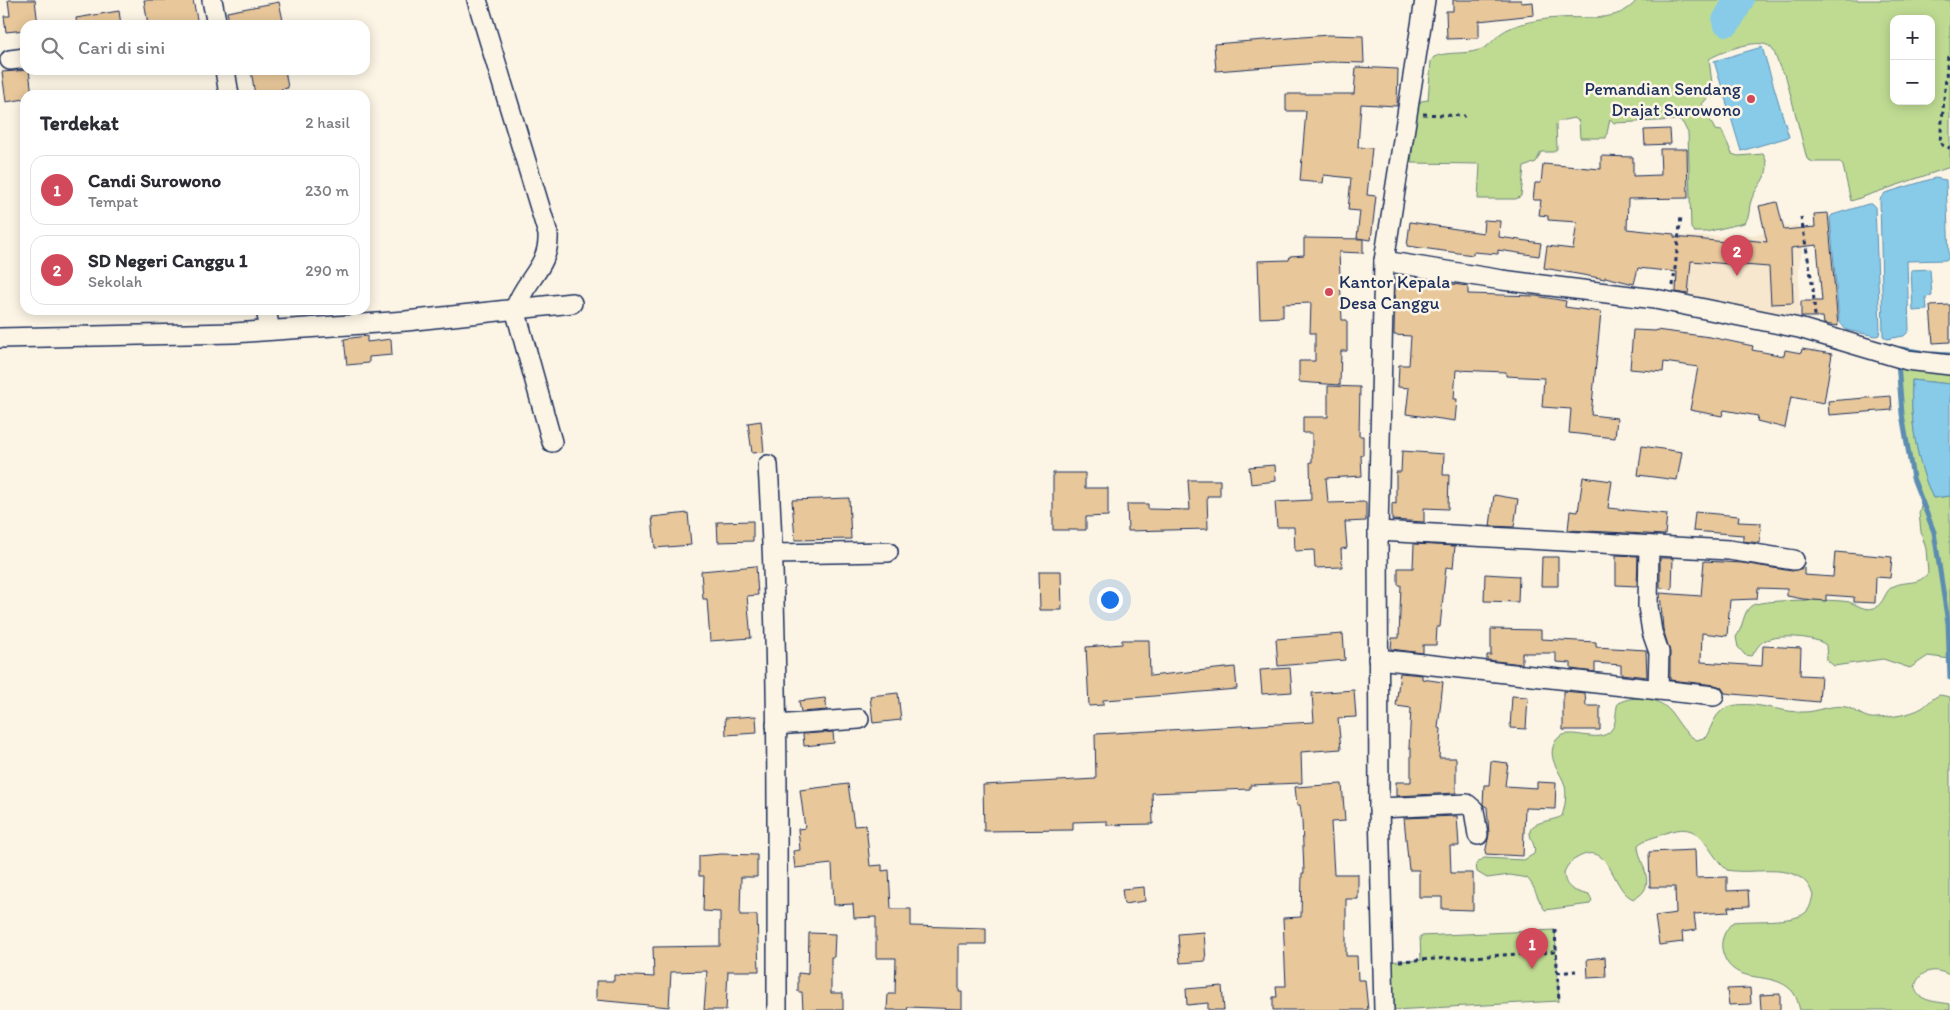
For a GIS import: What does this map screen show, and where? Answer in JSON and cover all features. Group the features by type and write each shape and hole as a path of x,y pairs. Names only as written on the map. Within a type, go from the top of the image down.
{"street":[{"path":"212,0 216,20"},
{"path":"477,0 548,234 547,253 544,262 521,294 515,309 552,442"},
{"path":"1384,1010 1381,962 1379,808 1378,531 1384,261 1425,0"},
{"path":"226,75 228,90"},
{"path":"1384,261 1502,280 1655,299 1671,304 1799,328 1901,359 1950,365"},
{"path":"0,338 234,333 406,321 572,303"},
{"path":"267,315 270,330"},
{"path":"768,465 776,725 777,1010"},
{"path":"1378,531 1729,550 1794,560"},
{"path":"1648,546 1648,606 1652,632 1658,652 1658,690"},
{"path":"772,554 888,552"},
{"path":"1378,660 1714,696"},
{"path":"776,725 859,719"},
{"path":"1379,808 1467,804 1474,810 1478,835"}],"path":[{"path":"1948,56 1940,142 1942,145 1950,148"},
{"path":"1407,114 1465,116"},
{"path":"1671,304 1681,216"},
{"path":"1801,217 1813,288 1816,333"},
{"path":"1554,930 1559,1001"},
{"path":"1381,962 1556,952"},
{"path":"1557,972 1576,971"}],"shaded area":[{"path":"1798,225 1802,251 1799,266 1799,328 1671,304 1679,237 1761,234 1769,229"}],"green space":[{"path":"1637,0 1950,0 1950,167 1851,201 1843,166 1840,162 1813,162 1807,159 1786,77 1773,50 1761,44 1742,46 1709,59 1713,92 1702,104 1715,130 1722,131 1732,154 1738,156 1763,154 1766,161 1766,173 1753,195 1748,218 1744,223 1706,232 1694,232 1691,228 1688,133 1683,123 1678,120 1614,123 1610,119 1606,138 1580,138 1579,121 1574,118 1559,121 1556,124 1557,149 1553,152 1541,152 1536,162 1524,167 1521,196 1516,199 1478,199 1480,164 1411,163 1417,108 1421,101 1428,100 1431,61 1434,57 1482,49 1506,30 1528,22 1544,19 1601,17 1620,13"},
{"path":"1898,358 1950,365 1950,384 1912,380 1912,410 1918,455 1933,498 1950,496 1950,659 1928,656 1910,668 1883,659 1834,666 1827,660 1826,645 1821,642 1795,637 1777,637 1764,641 1751,656 1745,655 1738,647 1736,637 1746,612 1751,606 1768,602 1829,600 1849,602 1870,609 1878,606 1888,591 1894,586 1920,580 1928,573 1926,549 1921,532 1919,513 1922,502 1913,478 1902,414 1898,385"},
{"path":"1940,695 1950,697 1950,975 1930,971 1918,979 1915,986 1920,996 1930,1001 1950,1004 1950,1010 1800,1010 1793,992 1785,985 1735,970 1728,964 1722,949 1724,936 1733,922 1782,920 1799,916 1808,909 1813,895 1807,884 1799,876 1788,872 1727,870 1701,838 1687,830 1676,830 1646,840 1638,845 1647,881 1646,888 1642,894 1634,899 1620,887 1610,868 1597,855 1589,854 1577,858 1569,864 1564,873 1568,886 1589,895 1592,901 1590,904 1545,910 1527,878 1510,875 1487,878 1477,872 1476,864 1484,858 1524,860 1534,854 1535,848 1530,831 1539,823 1562,816 1565,805 1565,786 1552,754 1555,742 1560,736 1567,734 1599,736 1606,734 1614,726 1618,703 1624,700 1645,698 1659,702 1670,711 1688,734 1697,740 1706,737 1720,712 1728,707 1737,705 1756,705 1795,712 1815,711 1841,706 1873,718 1912,712 1922,708"},
{"path":"1555,930 1559,1001 1393,1010 1381,962 1421,960 1420,936"}],"water":[{"name":"Pemandian Sendang Drajat Surowono","path":"1762,47 1789,137 1741,151 1714,61"},
{"path":"1935,178 1946,180 1949,257 1946,260 1907,261 1909,331 1904,336 1887,339 1883,336 1880,199 1885,193"},
{"path":"1872,204 1875,207 1880,329 1879,335 1876,336 1846,330 1839,321 1830,218 1832,215"},
{"path":"1930,269 1932,296 1926,297 1927,310 1913,311 1911,270"},
{"path":"1912,380 1950,384 1950,496 1933,498 1922,470 1913,425"}],"building":[{"path":"8,0 35,0 37,20 20,20 20,31 6,32 4,16 10,16"},
{"path":"144,0 193,0 197,20 147,20"},
{"path":"1453,0 1521,0 1521,3 1533,2 1534,15 1479,21 1479,38 1447,39 1446,11 1453,11"},
{"path":"279,2 283,20 229,20 227,12"},
{"path":"119,11 120,20 76,20 76,18"},
{"path":"1328,35 1363,36 1364,63 1331,62 1216,71 1214,44"},
{"path":"1356,67 1398,69 1397,106 1361,104 1358,147 1372,148 1367,195 1376,196 1371,240 1357,238 1360,211 1348,210 1351,178 1324,175 1323,183 1300,181 1306,111 1286,111 1286,94 1354,94"},
{"path":"20,71 20,75 30,75 31,90 20,90 20,100 6,102 2,72"},
{"path":"252,75 286,75 288,88 281,90 254,90"},
{"path":"1670,129 1671,144 1645,145 1644,130"},
{"path":"1660,149 1687,149 1688,198 1628,199 1627,229 1674,234 1674,237 1747,244 1748,240 1767,242 1759,206 1777,202 1784,230 1815,227 1814,214 1828,213 1838,326 1824,324 1823,317 1801,317 1801,301 1822,301 1817,245 1791,248 1793,303 1771,304 1769,267 1691,261 1688,294 1676,292 1677,272 1638,268 1634,284 1605,277 1605,279 1544,268 1547,246 1573,249 1577,222 1548,220 1548,216 1539,215 1541,200 1533,200 1535,183 1541,183 1543,164 1601,169 1601,156 1633,157 1633,176 1661,175"},
{"path":"1484,220 1500,221 1499,237 1541,243 1539,256 1498,250 1498,254 1473,252 1473,255 1407,246 1410,222 1483,233"},
{"path":"1304,238 1363,239 1363,253 1339,252 1342,320 1347,320 1347,351 1341,351 1340,385 1299,382 1299,361 1315,361 1315,333 1310,333 1311,303 1283,304 1283,317 1260,318 1258,261 1289,260 1290,256 1304,255"},
{"path":"1438,282 1468,286 1468,294 1536,296 1566,301 1565,307 1601,312 1591,415 1617,418 1615,438 1569,433 1571,409 1542,407 1544,378 1506,376 1506,372 1456,370 1454,399 1457,399 1455,421 1406,414 1409,388 1398,387 1399,365 1409,365 1411,336 1394,335 1395,284 1438,286"},
{"path":"1950,305 1950,342 1933,343 1930,306"},
{"path":"1633,330 1656,330 1710,337 1753,346 1752,350 1784,356 1785,350 1801,353 1802,349 1832,354 1824,403 1791,397 1785,428 1757,421 1758,416 1724,410 1722,416 1690,410 1698,367 1664,362 1663,372 1630,369"},
{"path":"367,336 367,342 391,339 392,355 369,357 369,363 347,365 344,339"},
{"path":"1328,386 1360,387 1359,436 1363,436 1363,455 1361,455 1362,476 1326,478 1328,503 1366,502 1366,521 1345,522 1347,548 1341,549 1342,567 1315,568 1314,550 1295,551 1294,527 1277,527 1275,502 1311,500 1310,462 1312,462 1312,433 1303,433 1303,417 1328,417"},
{"path":"1891,396 1892,410 1829,415 1828,401"},
{"path":"761,421 764,452 752,453 748,423"},
{"path":"1642,446 1682,452 1677,480 1638,475"},
{"path":"1402,451 1444,454 1443,475 1449,475 1448,509 1424,508 1424,522 1392,520 1392,503 1396,504 1396,472 1401,472"},
{"path":"1275,465 1276,481 1251,484 1249,467"},
{"path":"1053,473 1085,473 1085,488 1108,488 1108,516 1086,517 1086,530 1053,530"},
{"path":"1583,477 1612,481 1608,508 1667,514 1665,535 1568,530 1570,511 1578,512"},
{"path":"1188,480 1220,480 1220,496 1207,496 1208,529 1128,531 1127,504 1148,504 1148,509 1190,510"},
{"path":"1494,495 1518,499 1514,527 1490,526"},
{"path":"849,498 851,539 795,540 792,500"},
{"path":"1695,512 1739,516 1738,522 1761,523 1760,543 1743,541 1743,535 1693,531"},
{"path":"688,513 691,545 655,548 652,517"},
{"path":"753,521 753,541 718,542 717,522"},
{"path":"1414,544 1455,546 1453,568 1446,567 1440,627 1437,627 1436,645 1423,645 1423,653 1391,649 1392,638 1399,638 1401,585 1398,585 1398,568 1413,568"},
{"path":"1835,552 1892,557 1890,578 1876,577 1875,603 1854,602 1854,597 1826,595 1826,601 1803,599 1787,596 1787,589 1758,588 1757,599 1730,600 1727,636 1702,633 1701,662 1762,666 1763,646 1801,648 1800,675 1821,676 1819,702 1725,693 1721,687 1715,685 1670,680 1670,652 1663,629 1660,593 1701,596 1704,561 1742,563 1792,571 1804,568 1804,575 1833,577"},
{"path":"1616,555 1638,556 1637,586 1616,585"},
{"path":"1542,557 1558,557 1558,586 1541,586"},
{"path":"1660,558 1673,558 1672,589 1660,588"},
{"path":"756,566 758,595 747,596 751,638 710,641 707,599 703,599 701,571"},
{"path":"1039,571 1061,571 1062,610 1040,610"},
{"path":"1485,574 1519,576 1518,602 1484,601"},
{"path":"1491,629 1541,630 1541,639 1596,642 1596,647 1646,650 1647,677 1621,674 1621,665 1595,663 1595,672 1571,669 1571,663 1556,662 1556,653 1522,653 1522,664 1487,660 1487,655 1491,655"},
{"path":"1343,634 1345,660 1278,666 1276,639"},
{"path":"1122,640 1149,640 1150,676 1235,667 1237,689 1103,700 1103,705 1089,706 1086,647 1122,644"},
{"path":"1290,668 1292,692 1262,694 1260,670"},
{"path":"1400,673 1422,675 1422,679 1443,682 1438,728 1441,729 1439,758 1456,758 1456,793 1396,796 1396,782 1411,782 1411,748 1409,748 1411,708 1396,706"},
{"path":"1354,690 1356,717 1338,718 1341,749 1301,752 1302,783 1250,785 1250,789 1152,793 1153,824 1107,825 1107,821 1073,822 1073,830 984,831 983,785 1096,779 1095,734 1314,722 1312,693"},
{"path":"1563,691 1585,693 1586,706 1600,706 1600,730 1563,730"},
{"path":"898,693 901,720 873,723 870,696"},
{"path":"1512,696 1528,697 1526,729 1510,728"},
{"path":"825,698 827,710 801,712 799,701"},
{"path":"756,716 757,733 726,735 725,718"},
{"path":"833,732 834,743 804,746 803,734"},
{"path":"1491,761 1508,763 1505,786 1537,788 1537,782 1556,783 1555,809 1525,808 1523,856 1485,854 1489,834 1487,807 1483,805 1484,785 1489,785"},
{"path":"848,784 854,826 866,825 870,866 882,865 882,871 889,870 891,909 911,909 911,926 986,928 986,944 959,944 959,992 962,992 962,1009 908,1007 907,1010 887,1010 888,994 895,994 896,958 876,958 876,917 854,918 853,904 834,905 832,864 795,868 793,851 800,850 798,829 805,828 800,790"},
{"path":"1342,784 1345,821 1331,822 1334,874 1358,874 1358,899 1346,899 1346,956 1357,956 1358,980 1365,980 1368,1010 1273,1010 1273,997 1277,997 1276,986 1286,986 1283,918 1301,917 1302,873 1304,873 1302,820 1300,805 1297,805 1295,787"},
{"path":"1457,816 1459,846 1450,846 1451,873 1473,873 1473,910 1442,909 1442,897 1419,897 1419,870 1409,870 1404,818"},
{"path":"1695,850 1696,878 1727,877 1727,891 1748,890 1749,906 1728,907 1729,912 1694,914 1696,930 1682,932 1683,942 1659,945 1655,916 1676,913 1675,887 1650,887 1649,852"},
{"path":"721,854 757,855 757,877 741,877 740,915 757,915 759,971 728,971 726,1010 704,1010 707,971 671,972 669,1007 596,1000 596,981 614,981 614,975 654,977 653,947 720,946 720,912 703,911 704,876 699,876 699,856"},
{"path":"1144,887 1145,901 1124,904 1122,889"},
{"path":"1204,932 1206,961 1180,963 1178,934"},
{"path":"809,933 835,934 834,957 831,957 831,993 843,993 843,1010 803,1010 802,992 798,992 798,973 808,974"},
{"path":"1605,957 1606,977 1588,978 1587,959"},
{"path":"1222,986 1224,1010 1208,1010 1208,1003 1187,1005 1186,989"},
{"path":"1750,988 1751,1004 1729,1005 1727,989"},
{"path":"1780,994 1780,1010 1761,1010 1760,995"}],"waterway":[{"path":"1727,21 1739,0"},
{"path":"1901,349 1920,352"},
{"path":"1933,354 1950,355"},
{"path":"1898,362 1902,414 1913,478 1934,532 1948,623 1950,678"}],"place":[{"name":"Pemandian Sendang Drajat Surowono","path":"1751,99"},
{"name":"SD Negeri Canggu 1","path":"1737,276"},
{"name":"Kantor Kepala Desa Canggu","path":"1329,292"},
{"name":"Candi Surowono","path":"1532,969"}]}
